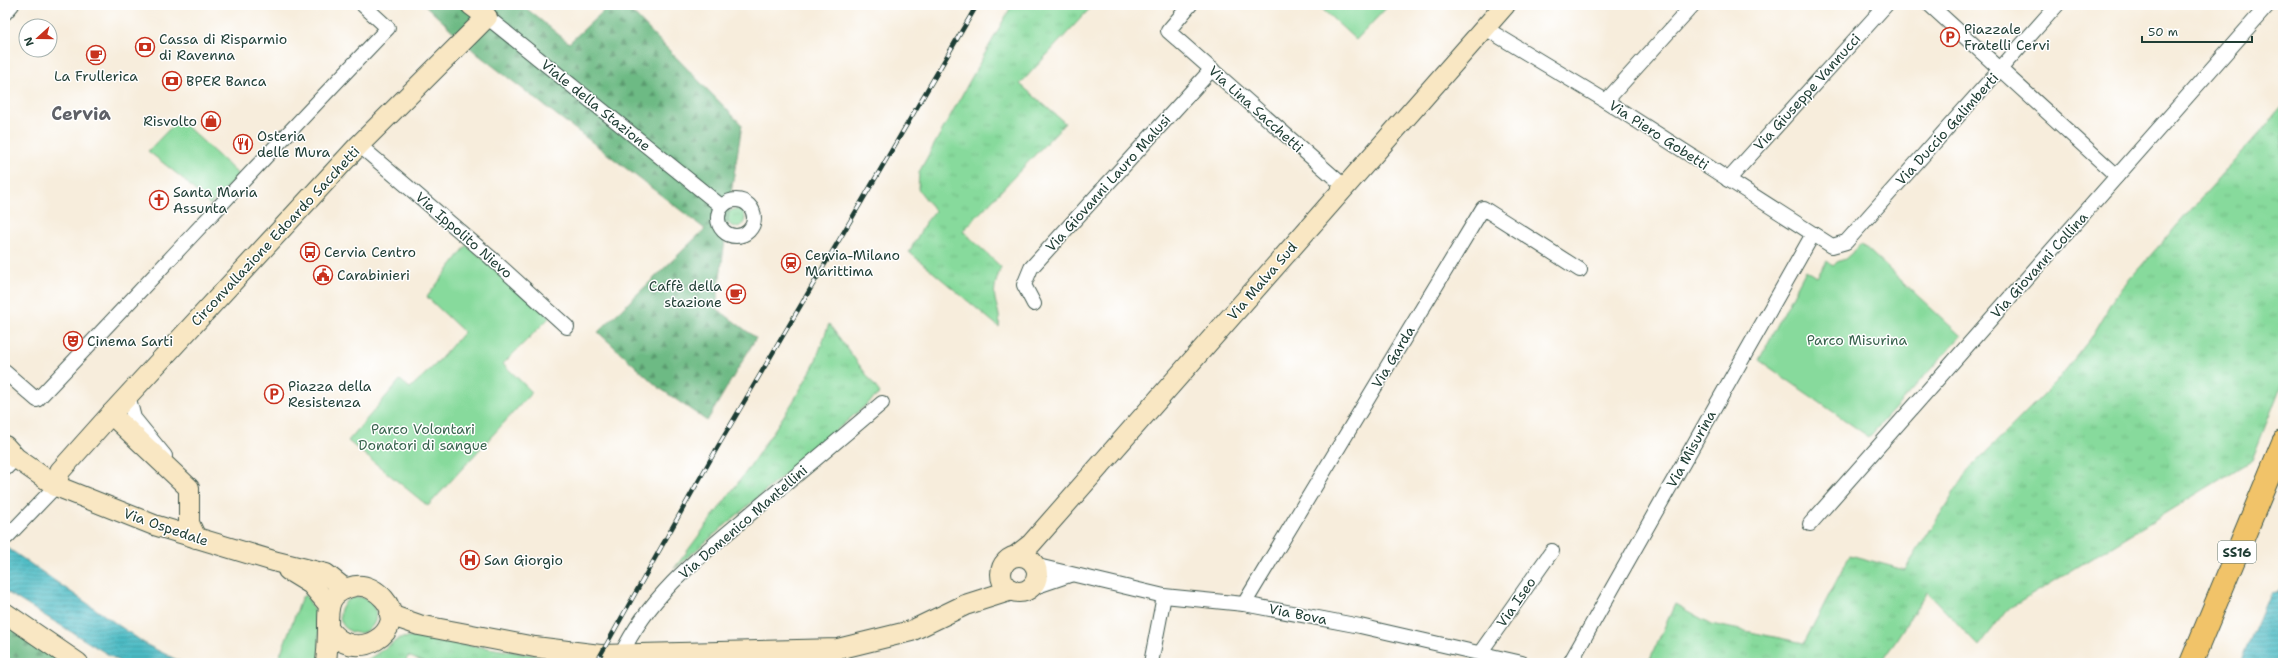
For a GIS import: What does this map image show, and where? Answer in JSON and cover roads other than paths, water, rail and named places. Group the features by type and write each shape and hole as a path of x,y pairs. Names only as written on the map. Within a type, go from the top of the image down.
{"main road":[{"name":"SS16","path":"2191,663 2283,442"}],"street":[{"path":"5,13 12,5"},
{"path":"5,372 36,400 141,290 226,197 388,28 363,5"},
{"name":"Viale della Stazione","path":"471,5 721,206"},
{"name":"Via Lina Sacchetti","path":"1190,5 1168,31 1345,187"},
{"name":"Via Malva Sud","path":"1025,559 1031,544 1505,5"},
{"path":"1606,101 1693,5"},
{"name":"Via Giuseppe Vannucci","path":"1728,180 1886,5"},
{"path":"1930,5 2117,176"},
{"name":"Via Duccio Galimberti","path":"1832,246 1846,242 2058,5"},
{"name":"Via Giovanni Collina","path":"1810,524 2268,5"},
{"name":"Circonvallazione Edoardo Sacchetti","path":"56,486 60,471 128,395 359,145 487,17"},
{"name":"Via Piero Gobetti","path":"1485,28 1606,101 1832,246"},
{"name":"Via Giovanni Lauro Malusi","path":"1034,304 1024,285 1031,268 1212,69"},
{"name":"Via Ippolito Nievo","path":"359,145 490,257 567,327"},
{"name":"Via Garda","path":"1244,604 1483,208 1580,270"},
{"name":"Via Misurina","path":"1570,663 1813,234"},
{"path":"128,395 134,418 160,449 172,471"},
{"name":"Via Domenico Mantellini","path":"621,655 630,635 651,606 684,569 882,403"},
{"path":"111,414 189,488 189,523 196,538"},
{"path":"6,537 56,486 9,458"},
{"name":"Via Ospedale","path":"56,486 154,525 277,562"},
{"path":"154,525 173,520 188,508"},
{"name":"Via Iseo","path":"1480,653 1552,551"},
{"path":"965,604 1001,571 1006,560 1025,559 1037,574 1036,580 1020,590"},
{"name":"Via Bova","path":"1025,559 1042,567 1072,575 1164,596 1244,604 1522,663"},
{"path":"277,562 326,574 345,588"},
{"path":"277,562 311,584 329,605"},
{"path":"1001,571 1003,582 1020,590"},
{"path":"390,615 419,625 535,647 600,655 838,649 911,631 965,604 1072,575"},
{"path":"326,663 328,628 326,616 329,605 336,595 345,588 357,586 374,590 384,599 390,615 389,628 383,638"},
{"path":"1151,663 1164,596"},
{"path":"10,622 78,663"},
{"path":"328,628 333,638 356,656 383,638 419,625"}],"water":[{"path":"5,546 147,645 183,663 122,663 5,591"},
{"path":"2283,590 2283,663 2240,663 2270,593"}],"railway":[{"path":"596,663 717,448 977,5"}],"place":[{"name":"Piazzale Fratelli Cervi","path":"1950,37"},
{"name":"Cassa di Risparmio di Ravenna","path":"145,47"},
{"name":"La Frullerica","path":"96,55"},
{"name":"BPER Banca","path":"172,81"},
{"name":"Risvolto","path":"211,121"},
{"name":"Osteria delle Mura","path":"243,144"},
{"name":"Santa Maria Assunta","path":"159,200"},
{"name":"Cervia Centro","path":"310,252"},
{"name":"Cervia-Milano Marittima","path":"791,263"},
{"name":"Carabinieri","path":"323,275"},
{"name":"Caffè della stazione","path":"736,294"},
{"name":"Cinema Sarti","path":"73,341"},
{"name":"Piazza della Resistenza","path":"274,394"},
{"name":"San Giorgio","path":"470,560"}],"district":[{"name":"Cervia","path":"81,114"}],"park label":[{"name":"Parco Misurina","path":"1857,340"},
{"name":"Parco Volontari Donatori di sangue","path":"423,438"}]}
